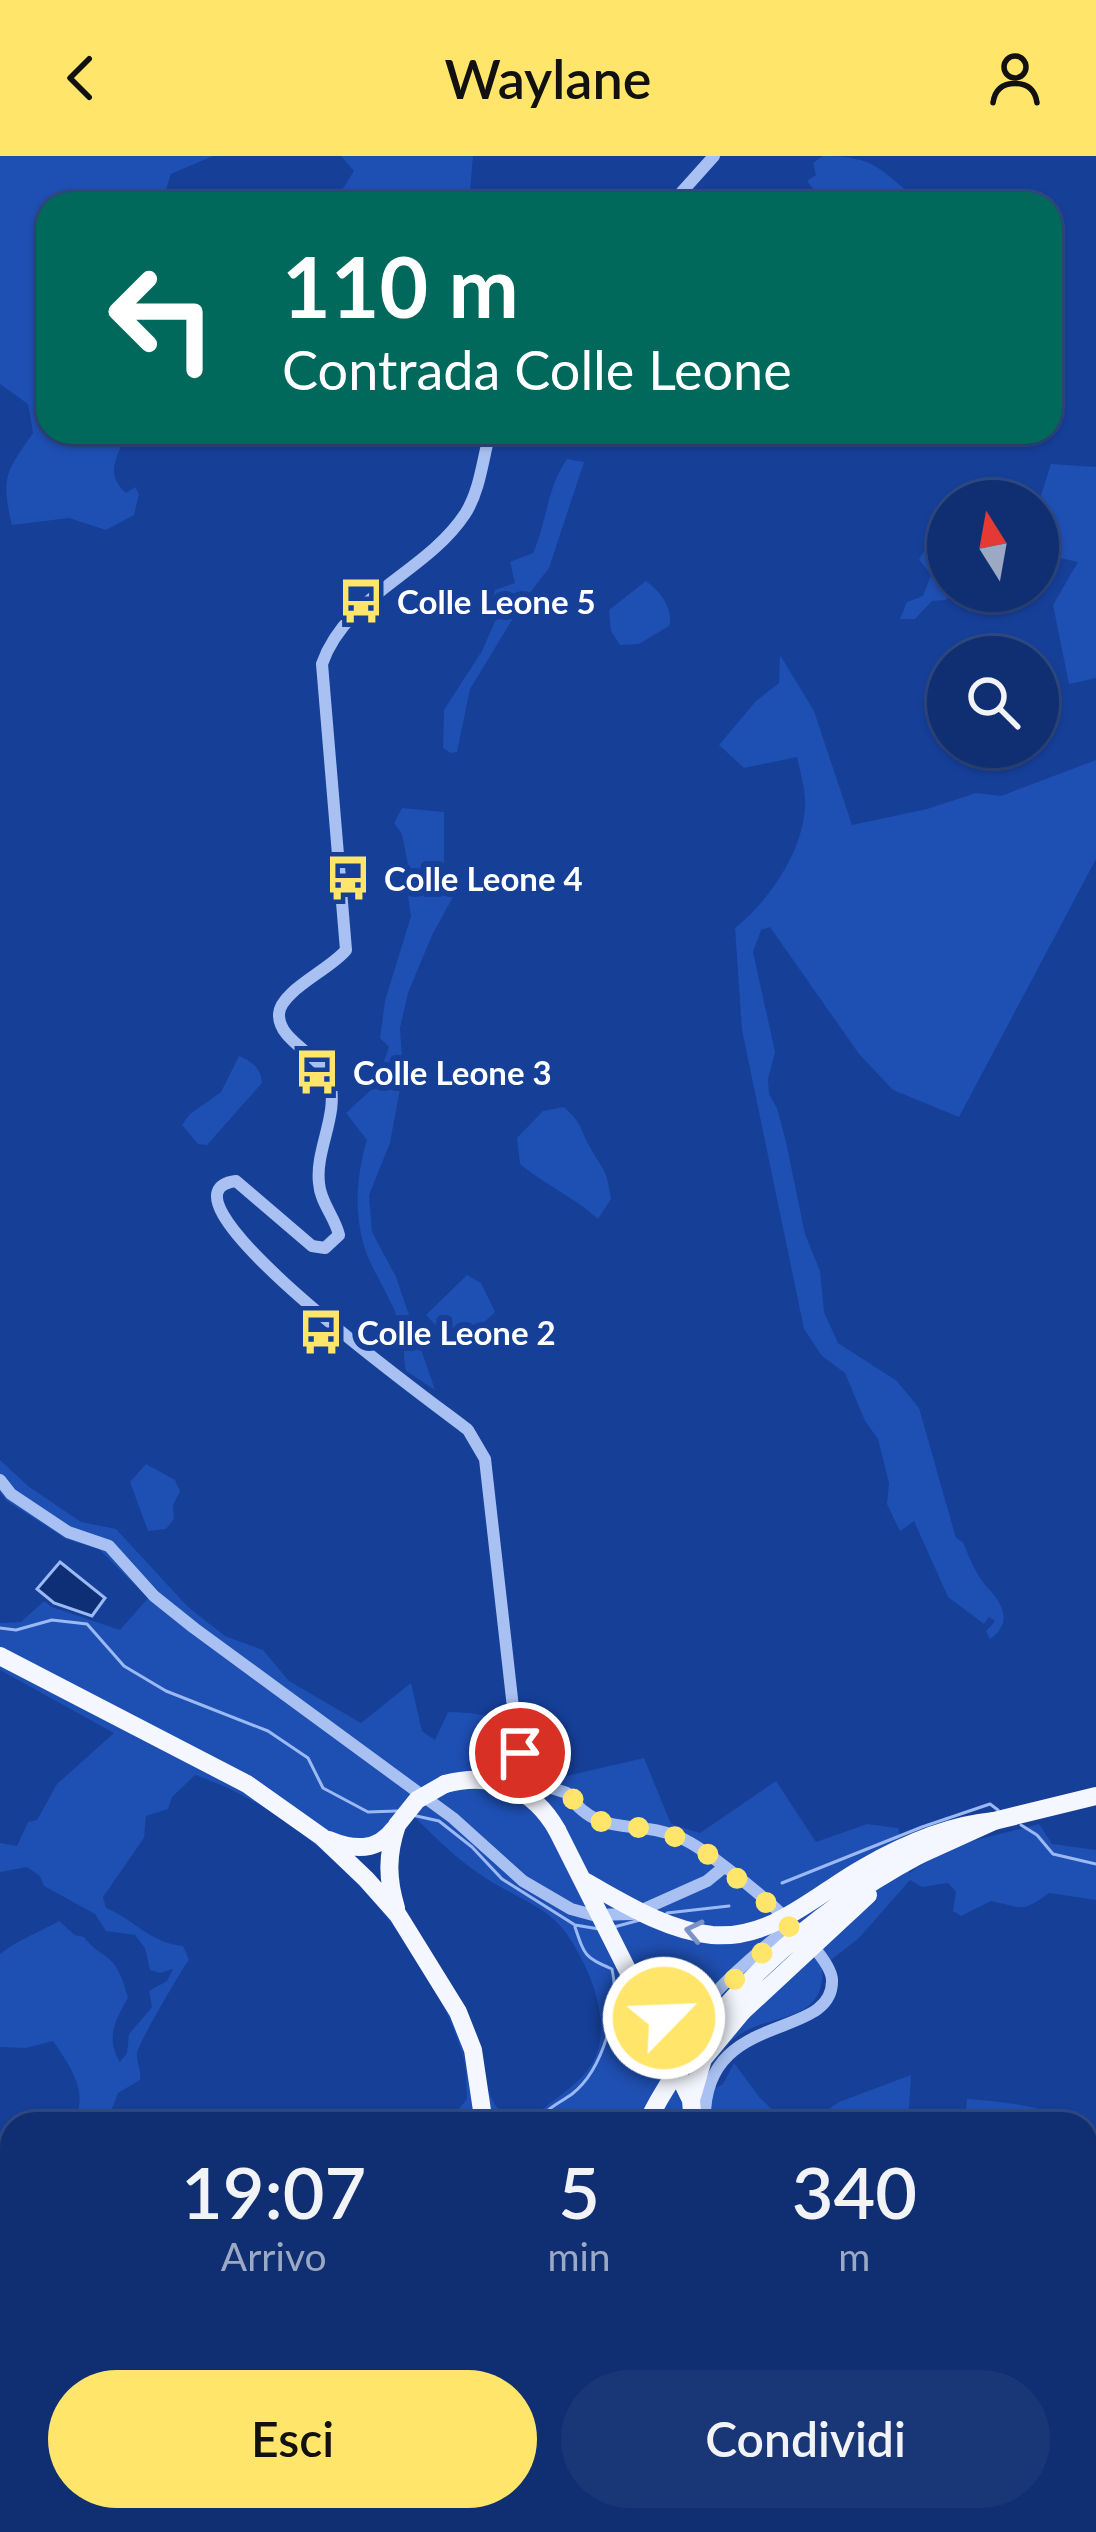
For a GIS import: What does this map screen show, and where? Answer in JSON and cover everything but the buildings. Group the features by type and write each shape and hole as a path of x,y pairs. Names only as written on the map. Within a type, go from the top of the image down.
{"main road":[{"path":"0,1656 228,1774 322,1838 398,1915 458,2012 473,2050 482,2112"},
{"path":"322,1838 360,1849 386,1840 417,1800 445,1784 478,1778 510,1785 538,1803 584,1881 675,2065 692,2112"},
{"path":"584,1881 670,1925 716,1935 740,1934 791,1915 861,1869 910,1844 969,1823 1096,1796"},
{"path":"654,2112 704,2033 770,1960 846,1898 919,1855 994,1821"},
{"path":"397,1826 388,1876 398,1915"},
{"path":"691,2100 703,2059 742,2012 828,1930 919,1855"}],"street":[{"path":"681,192 714,156"},
{"path":"487,444 467,512 335,632 322,664 346,950 335,964 283,1000 279,1013 282,1028 318,1061 331,1087 319,1185 339,1235 325,1248 312,1246 236,1181 218,1189 217,1202 227,1222 279,1281 468,1430 484,1459 511,1718 526,1772 542,1786 567,1792 591,1820 679,1837 698,1846 792,1924 825,1958 832,1978 828,1998 808,2016 752,2037 726,2054 709,2086 706,2112"},
{"path":"0,1480 11,1494 68,1532 109,1546 154,1596 194,1628 453,1819 523,1881 572,1909 593,1916 633,1914 707,1881 724,1868"},
{"path":"675,2065 689,2026 704,2007 792,1924"},
{"path":"644,2002 674,2019 704,2007"}],"shaded area":[{"path":"0,156 213,156 171,174 165,192 36,192 36,444 122,444 115,478 126,493 135,487 139,494 134,515 106,530 69,518 12,525 8,475 33,433 28,404 0,384"},
{"path":"341,156 473,156 470,192 341,192 354,171"},
{"path":"823,156 858,159 910,192 816,192 807,181 816,175 813,163"},
{"path":"567,459 584,462 549,568 470,689 457,752 451,753 443,748 444,710 482,651 497,617 489,613 495,590 515,583 510,562 533,553 555,481"},
{"path":"1051,464 1096,467 1096,678 1069,684 1054,612 1059,612 1059,595 1078,562 1059,558 1059,480 1046,480"},
{"path":"927,547 927,570 919,559"},
{"path":"646,581 665,601 669,626 639,644 620,645 611,631 609,610"},
{"path":"927,586 927,606 915,619 900,619 907,602 923,596"},
{"path":"780,655 814,711 852,825 976,793 1001,796 1096,760 1096,859 959,1117 893,1090 859,1054 770,927 761,930 753,952 775,1052 769,1094 786,1142 805,1234 820,1271 824,1312 838,1343 897,1381 919,1408 956,1538 963,1542 1001,1607 1002,1627 990,1639 986,1631 995,1621 989,1617 984,1624 948,1597 914,1521 900,1531 887,1504 889,1483 878,1439 845,1373 822,1356 804,1329 742,1030 735,928 772,889 791,857 803,822 805,793 797,757 744,768 719,745 756,701 779,683"},
{"path":"402,808 444,812 444,879 458,888 408,993 400,1028 403,1072 390,1143 369,1195 372,1232 396,1277 435,1390 406,1371 399,1323 364,1247 358,1201 367,1140 346,1113 375,1086 389,1047 380,1038 385,1001 411,916 407,890 399,880 409,870 402,834 394,823"},
{"path":"239,1056 255,1066 262,1083 207,1145 198,1144 182,1125 221,1092"},
{"path":"564,1107 578,1122 606,1175 611,1199 598,1219 520,1164 517,1138 543,1111"},
{"path":"467,1275 481,1283 495,1312 457,1348 426,1315"},
{"path":"0,1460 28,1486 81,1522 116,1529 188,1607 225,1636 263,1650 289,1681 361,1723 411,1683 422,1731 435,1740 448,1712 470,1713 513,1728 558,1778 644,1758 671,1824 700,1833 776,1781 816,1842 867,1824 898,1828 910,1873 956,1847 1039,1824 1052,1844 1096,1850 1096,1900 1049,1893 1027,1906 991,1901 961,1916 953,1911 956,1892 948,1883 922,1887 910,1880 859,1938 822,1967 819,1991 808,2006 751,2029 733,2040 720,2059 716,2088 734,2063 775,2112 700,2112 701,2079 738,2009 686,2101 687,2112 540,2112 592,2064 601,2031 590,1978 558,1923 461,1860 405,1807 386,1833 359,1844 327,1831 251,1777 328,1851 377,1904 421,1960 460,2039 473,2112 457,2112 467,2099 462,2053 422,1966 392,1924 320,1849 280,1818 195,1775 172,1797 168,1809 146,1816 144,1838 103,1897 106,1908 152,1936 183,1946 189,1960 139,2047 140,2080 118,2093 111,2112 77,2112 79,2092 72,2071 53,2041 26,2048 0,2047 0,1954 59,1921 108,1958 119,1971 128,1998 113,2037 120,2062 127,2053 129,2034 152,2007 149,1991 167,1981 173,1969 150,1970 145,1948 135,1935 106,1931 95,1914 44,1886 40,1876 27,1867 0,1872 0,1843 17,1846 28,1822 37,1820 57,1784 114,1733 0,1670 0,1623 21,1622 44,1601 120,1630 148,1598 99,1549 66,1539 0,1492"},
{"path":"146,1464 175,1480 180,1491 173,1505 174,1519 166,1529 148,1531 130,1482"},
{"path":"60,1562 105,1598 92,1616 54,1603 37,1589"},
{"path":"911,2075 909,2112 825,2112 839,2102"},
{"path":"488,2091 501,2112 488,2112"},
{"path":"967,2099 1049,2112 966,2112"}],"waterway":[{"path":"0,1628 16,1630 52,1620 87,1624 124,1666 166,1691 268,1731 308,1758 323,1788 368,1812 397,1811"},
{"path":"782,1883 990,1804 998,1810"},
{"path":"412,1815 439,1821 502,1879 575,1925 599,1929"},
{"path":"1021,1825 1053,1854 1096,1864"},
{"path":"667,1913 729,1906"},
{"path":"614,1927 640,1920"},
{"path":"546,2112 572,2094 593,2070 614,2001 612,1969 587,1955 575,1927"}],"place":[{"name":"Colle Leone 5","path":"361,601"},
{"name":"Colle Leone 4","path":"348,878"},
{"name":"Colle Leone 3","path":"317,1072"},
{"name":"Colle Leone 2","path":"321,1332"}],"route":[{"path":"520,1753 526,1772 536,1783 567,1792 591,1820 661,1831 698,1846 792,1924 704,2007 683,2018 664,2018"}]}
